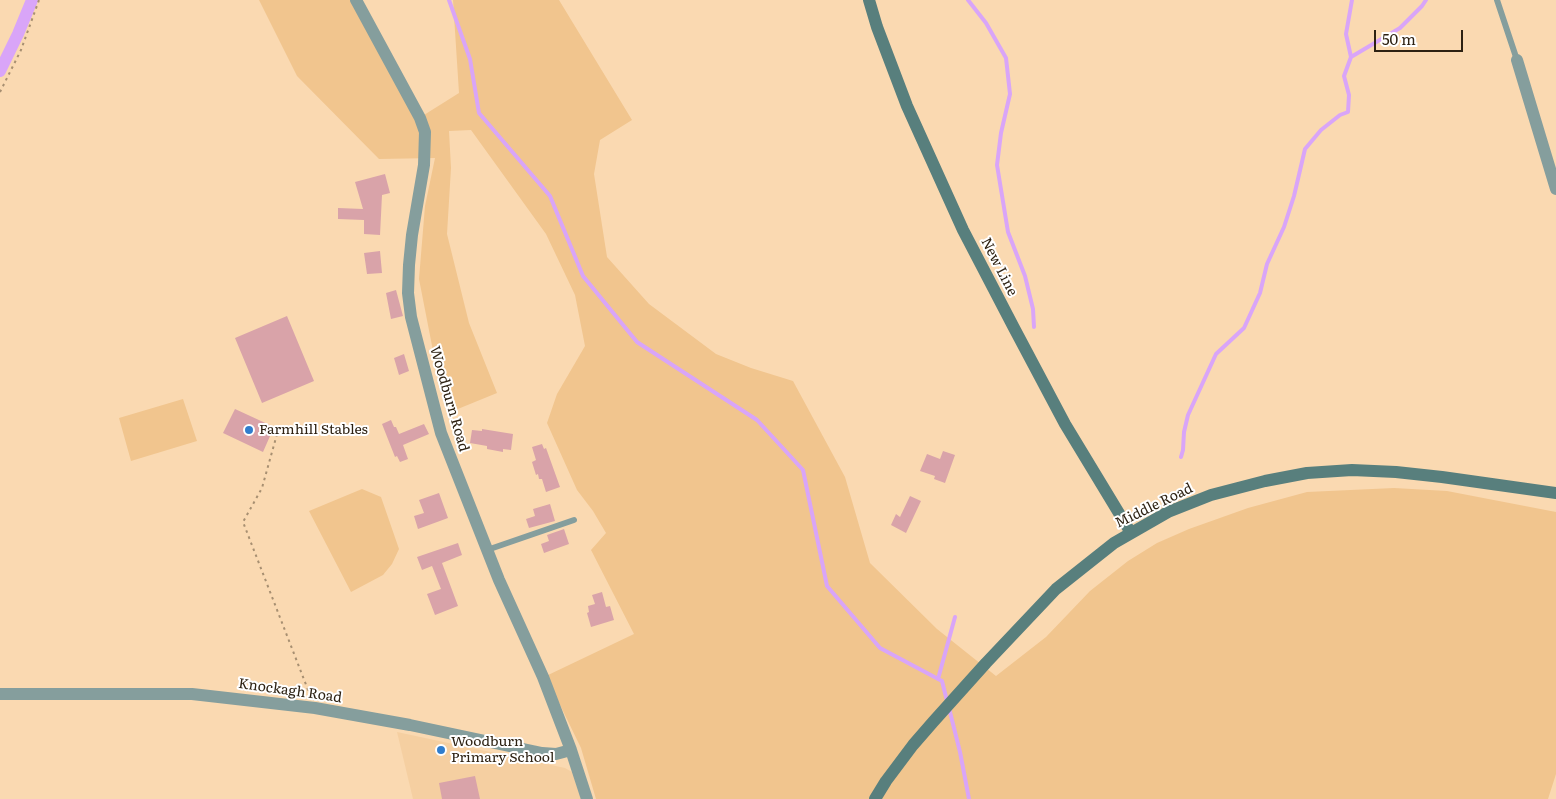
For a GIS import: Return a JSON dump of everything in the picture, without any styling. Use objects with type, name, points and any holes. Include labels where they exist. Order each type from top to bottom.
[{"type":"main road","name":"New Line","points":[[869,0],[877,27],[907,106],[963,230],[1065,424],[1131,533]]},
{"type":"main road","name":"Middle Road","points":[[875,799],[902,760],[933,722],[1056,589],[1114,543],[1168,512],[1211,495],[1265,481],[1307,473],[1352,470],[1396,472],[1556,493]]},
{"type":"street","name":"Woodburn Road","points":[[356,0],[420,118],[425,132],[424,165],[412,235],[408,292],[411,317],[441,433],[499,580],[543,677],[571,750],[587,799]]},
{"type":"street","points":[[1516,60],[1556,189]]},
{"type":"street","name":"Knockagh Road","points":[[0,694],[192,694],[315,708],[410,725],[542,753],[556,754],[571,750]]},
{"type":"lane","points":[[1497,0],[1516,60]]},
{"type":"lane","points":[[487,550],[574,520]]},
{"type":"path","points":[[0,92],[21,50],[39,0]]},
{"type":"path","points":[[277,434],[262,488],[243,522],[315,708]]},
{"type":"shaded area","points":[[259,0],[350,0],[416,120],[459,93],[453,0],[559,0],[632,120],[600,140],[594,174],[607,257],[649,304],[716,354],[751,368],[793,381],[845,477],[870,563],[937,629],[996,676],[1046,637],[1090,591],[1128,561],[1157,543],[1189,529],[1248,508],[1307,492],[1394,488],[1447,491],[1556,512],[1556,774],[1548,799],[596,799],[581,748],[546,676],[634,634],[591,550],[606,533],[593,511],[577,490],[547,423],[557,394],[585,346],[575,295],[546,234],[471,130],[449,131],[451,168],[447,234],[469,323],[497,393],[448,413],[435,361],[419,279],[425,206],[435,158],[379,159],[297,76]]},
{"type":"shaded area","points":[[183,399],[197,441],[131,461],[119,418]]},
{"type":"shaded area","points":[[362,489],[381,497],[399,549],[392,564],[383,575],[351,592],[309,511]]},
{"type":"shaded area","name":"Woodburn Primary School","points":[[397,732],[565,768],[572,772],[581,799],[413,799]]},
{"type":"building","points":[[385,174],[390,193],[382,195],[380,235],[364,234],[364,220],[338,219],[338,208],[363,209],[355,182]]},
{"type":"building","points":[[380,251],[382,273],[367,274],[364,253]]},
{"type":"building","points":[[396,290],[403,316],[391,319],[386,293]]},
{"type":"building","points":[[287,316],[314,381],[262,403],[235,338]]},
{"type":"building","points":[[404,354],[409,371],[399,375],[394,358]]},
{"type":"building","name":"Farmhill Stables","points":[[235,409],[274,427],[263,452],[223,433]]},
{"type":"building","points":[[391,420],[399,434],[424,424],[429,434],[403,445],[408,459],[400,462],[397,456],[395,457],[382,424]]},
{"type":"building","points":[[482,429],[513,434],[511,450],[503,449],[503,452],[487,449],[487,446],[470,443],[472,430],[482,431]]},
{"type":"building","points":[[542,444],[544,449],[546,448],[560,487],[546,492],[542,479],[539,479],[538,474],[536,475],[532,462],[536,460],[532,447]]},
{"type":"building","points":[[943,451],[955,455],[945,483],[934,479],[935,476],[920,471],[927,454],[940,459]]},
{"type":"building","points":[[439,493],[448,518],[418,529],[414,516],[424,513],[419,500]]},
{"type":"building","points":[[910,496],[921,501],[906,533],[891,525],[896,514],[900,517]]},
{"type":"building","points":[[550,504],[555,521],[529,528],[526,519],[535,516],[533,509]]},
{"type":"building","points":[[564,529],[569,544],[544,553],[541,544],[549,541],[547,535]]},
{"type":"building","points":[[458,543],[462,555],[442,563],[458,606],[435,615],[427,594],[441,589],[432,566],[422,570],[417,557]]},
{"type":"building","points":[[602,592],[606,607],[610,606],[614,620],[591,627],[587,613],[589,612],[588,606],[595,604],[592,595]]},
{"type":"building","name":"Woodburn Primary School","points":[[475,776],[480,799],[442,799],[439,783]]},
{"type":"waterway","points":[[0,71],[32,0]]},
{"type":"waterway","points":[[449,0],[470,59],[479,113],[550,196],[583,276],[637,342],[757,420],[803,470],[827,586],[880,648],[942,681],[947,701]]},
{"type":"waterway","points":[[968,0],[986,23],[1006,58],[1010,94],[1001,133],[997,165],[1008,232],[1025,276],[1033,309],[1034,327]]},
{"type":"waterway","points":[[1351,57],[1346,34],[1352,0]]},
{"type":"waterway","points":[[1181,457],[1188,415],[1216,354],[1244,328],[1260,293],[1267,264],[1284,227],[1294,196],[1305,149],[1321,130],[1340,115],[1348,112],[1349,95],[1344,76],[1351,57],[1400,28],[1426,0]]},
{"type":"waterway","points":[[938,679],[955,617]]},
{"type":"waterway","points":[[949,708],[969,799]]},
{"type":"place","name":"Farmhill Stables","points":[[249,430]]},
{"type":"place","name":"Woodburn Primary School","points":[[441,750]]}]
